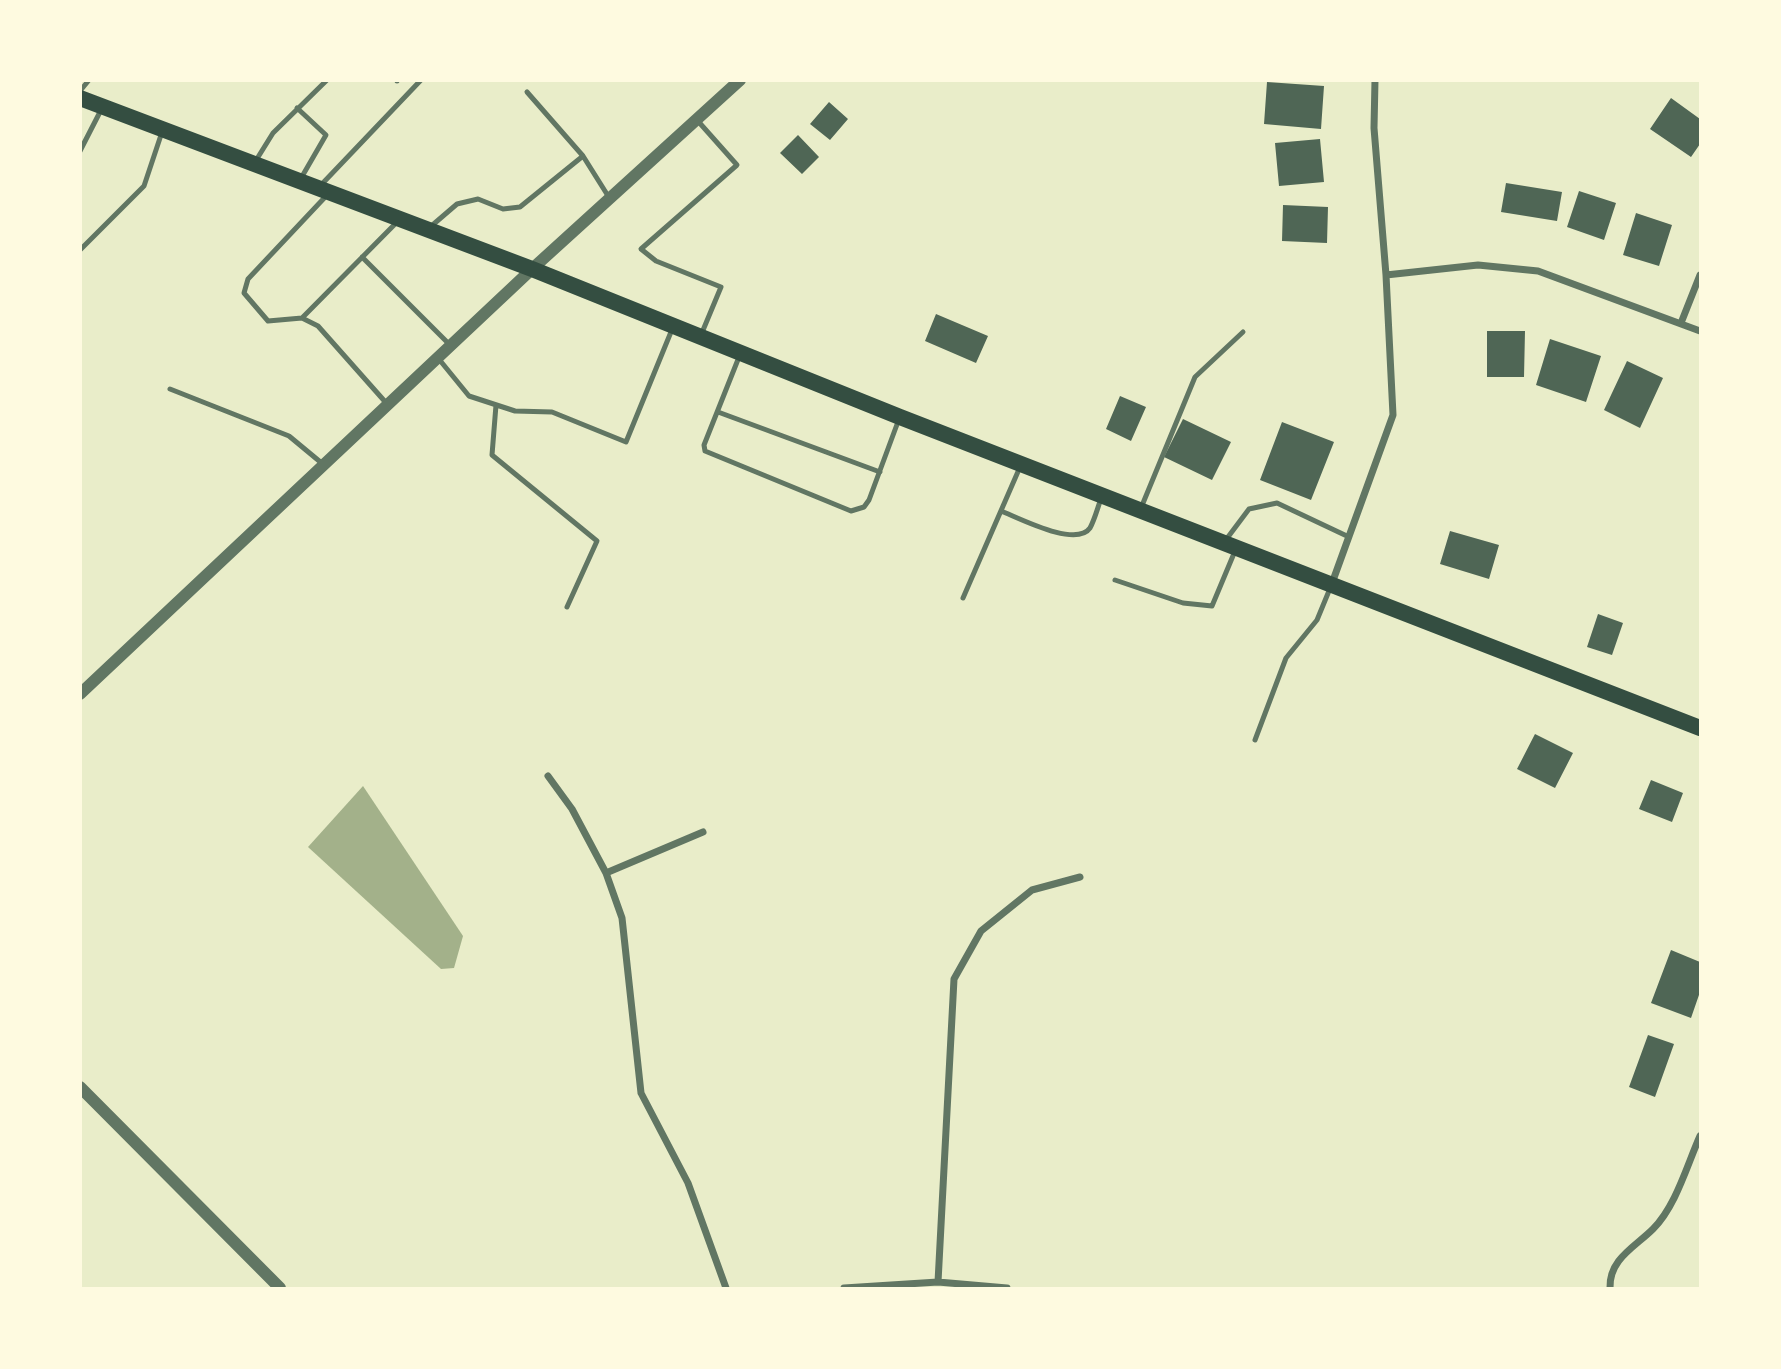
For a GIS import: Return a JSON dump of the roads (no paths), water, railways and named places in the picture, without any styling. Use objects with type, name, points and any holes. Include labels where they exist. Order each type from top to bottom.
[{"type":"main road","points":[[80,98],[532,270],[900,417],[1700,728]]},
{"type":"street","points":[[1331,586],[1393,415],[1386,275],[1374,128],[1376,80]]},
{"type":"street","points":[[80,694],[450,346],[738,81]]},
{"type":"street","points":[[1386,275],[1478,265],[1538,271],[1700,331]]},
{"type":"street","points":[[1681,323],[1700,275]]},
{"type":"street","points":[[548,776],[572,809],[606,873],[622,918],[641,1093],[688,1183],[726,1289]]},
{"type":"street","points":[[606,873],[703,832]]},
{"type":"street","points":[[938,1282],[954,979],[981,931],[1032,890],[1080,877]]},
{"type":"street","points":[[80,1087],[280,1289]]},
{"type":"street","points":[[1609,1289],[1609,1279],[1625,1250],[1654,1228],[1671,1202],[1700,1136]]},
{"type":"street","points":[[844,1289],[938,1282],[1007,1289]]},
{"type":"lane","points":[[80,91],[89,80]]},
{"type":"lane","points":[[254,165],[273,133],[327,80]]},
{"type":"lane","points":[[388,405],[318,326],[302,318],[268,321],[244,293],[248,279],[421,80]]},
{"type":"lane","points":[[527,92],[583,156],[610,198]]},
{"type":"lane","points":[[80,151],[103,107]]},
{"type":"lane","points":[[298,108],[327,135],[298,183]]},
{"type":"lane","points":[[696,120],[737,164],[641,249],[656,261],[721,287],[700,338]]},
{"type":"lane","points":[[80,250],[144,186],[163,130]]},
{"type":"lane","points":[[427,230],[457,204],[478,199],[503,209],[520,207],[583,156]]},
{"type":"lane","points":[[302,318],[399,220]]},
{"type":"lane","points":[[362,257],[450,346]]},
{"type":"lane","points":[[438,358],[469,397],[516,411],[552,412],[626,442],[673,327]]},
{"type":"lane","points":[[1140,511],[1195,377],[1242,332]]},
{"type":"lane","points":[[740,354],[704,445],[708,455],[851,511],[864,507],[869,500],[900,417]]},
{"type":"lane","points":[[170,389],[289,436],[324,465]]},
{"type":"lane","points":[[496,405],[492,455],[597,541],[567,607]]},
{"type":"lane","points":[[718,412],[880,472]]},
{"type":"lane","points":[[963,598],[1021,464]]},
{"type":"lane","points":[[1001,511],[1056,533],[1080,535],[1089,530],[1102,496]]},
{"type":"lane","points":[[1115,580],[1183,603],[1212,606],[1229,546],[1248,509],[1263,504],[1276,503],[1349,537]]},
{"type":"lane","points":[[1255,740],[1286,658],[1317,620],[1331,586]]}]
